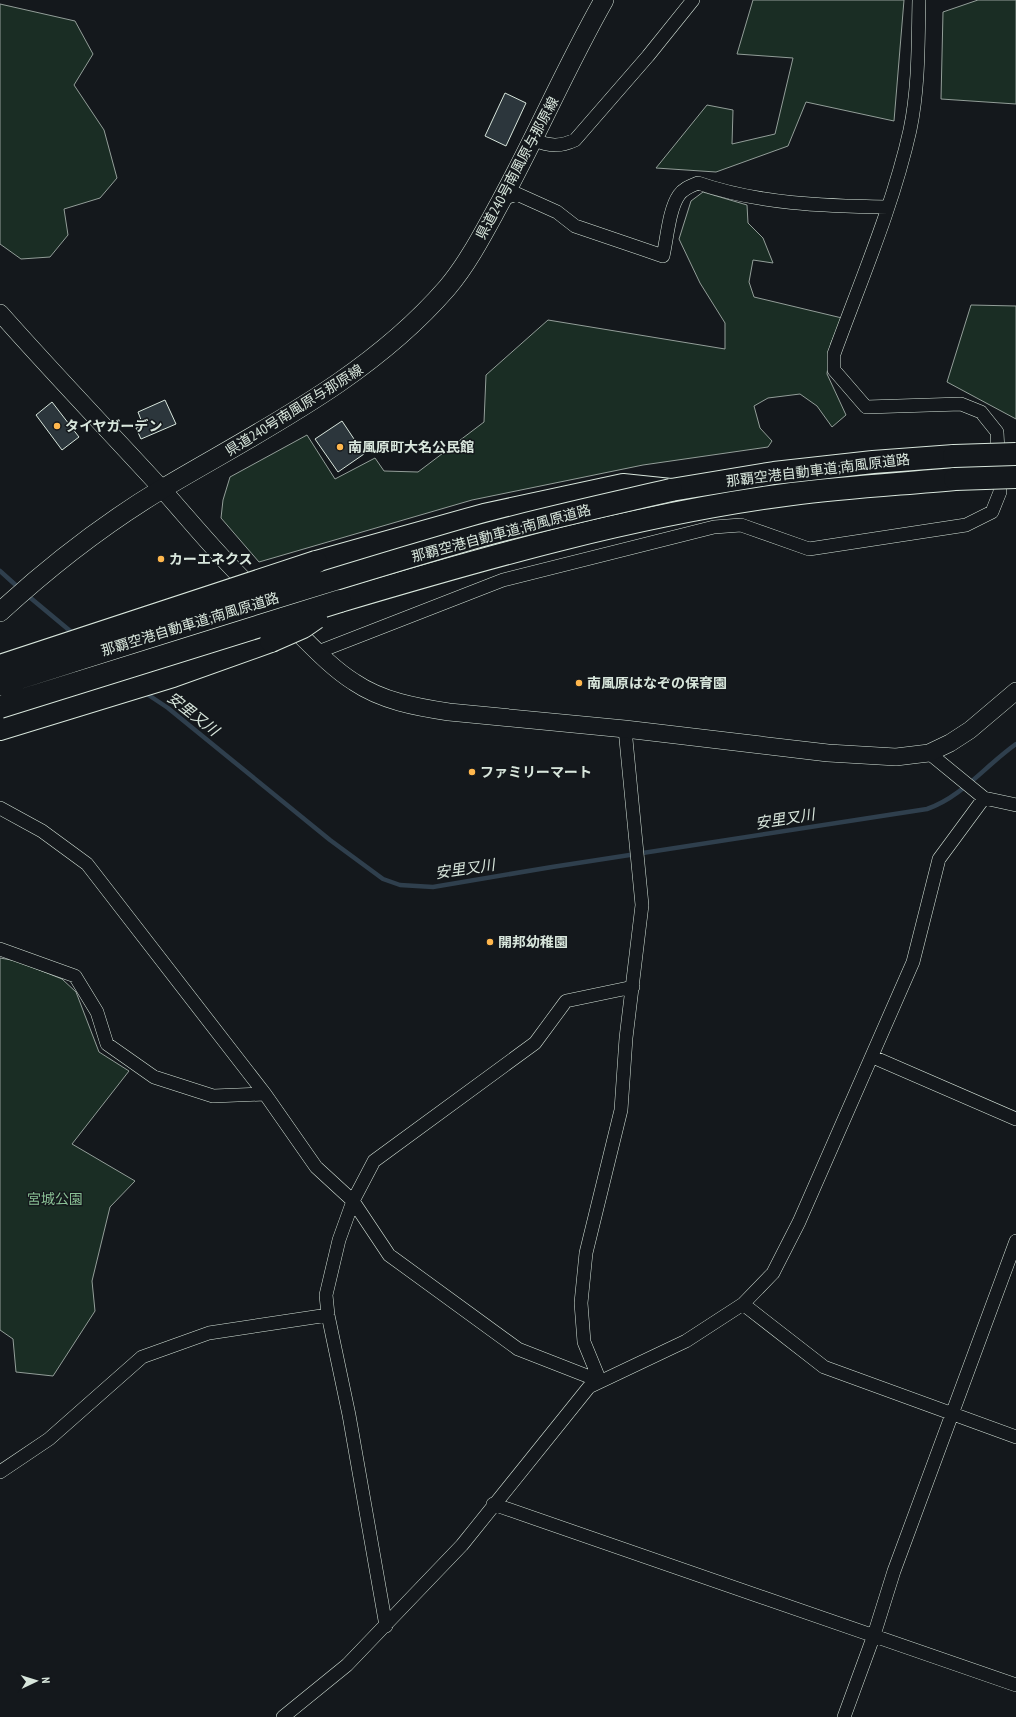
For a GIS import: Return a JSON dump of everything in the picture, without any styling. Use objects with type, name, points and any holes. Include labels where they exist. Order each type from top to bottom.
[{"type":"highway","name":"那覇空港自動車道;南風原道路","points":[[0,684],[275,597],[478,537],[574,512],[671,490],[774,473],[873,462],[954,456],[1016,454]]},
{"type":"highway","name":"那覇空港自動車道;南風原道路","points":[[0,707],[340,601],[484,558],[616,526],[791,494],[955,479],[1016,477]]},
{"type":"highway","points":[[0,666],[316,562],[476,517],[623,485],[671,490]]},
{"type":"highway","points":[[0,729],[174,676],[237,654],[303,627],[340,601]]},
{"type":"main road","name":"県道240号南風原与那原線","points":[[1,611],[57,562],[98,531],[162,489],[281,422],[363,367],[403,333],[448,287],[487,227],[534,140],[584,35],[604,0]]},
{"type":"street","points":[[534,140],[547,145],[560,145],[575,140],[648,56],[693,0]]},
{"type":"street","points":[[318,652],[503,580],[714,527],[741,525],[809,549],[966,526],[992,512],[1000,492],[997,432],[981,412],[961,404],[866,407],[834,370],[834,354],[888,207],[910,130],[917,81],[919,0]]},
{"type":"street","points":[[502,199],[518,194],[557,212],[575,226],[663,256],[672,214],[679,195],[686,189],[698,183],[726,192],[768,200],[838,206],[888,207]]},
{"type":"street","points":[[0,313],[58,379],[162,489],[237,575],[318,652],[354,682],[374,693],[420,707],[449,712],[625,729],[828,753],[896,757],[929,753],[950,743],[970,730],[1016,691]]},
{"type":"street","points":[[600,1381],[584,1342],[581,1303],[586,1253],[621,1110],[626,1038],[642,905],[625,729]]},
{"type":"street","points":[[929,753],[984,798],[1016,805]]},
{"type":"street","points":[[283,1717],[347,1665],[462,1545],[589,1387],[686,1342],[743,1304],[773,1273],[799,1222],[914,962],[940,859],[984,798]]},
{"type":"street","points":[[0,808],[42,831],[87,864],[265,1094],[316,1167],[353,1201],[389,1256],[518,1349],[600,1381]]},
{"type":"street","points":[[0,949],[75,976],[96,1012],[107,1044],[154,1077],[213,1096],[265,1094]]},
{"type":"street","points":[[386,1626],[349,1415],[328,1315],[326,1295],[339,1240],[353,1201],[374,1161],[535,1043],[566,1001],[633,987]]},
{"type":"street","points":[[873,1057],[1016,1119]]},
{"type":"street","points":[[844,1717],[874,1635],[894,1571],[1016,1241]]},
{"type":"street","points":[[743,1304],[824,1367],[1016,1437]]},
{"type":"street","points":[[0,1472],[49,1439],[142,1357],[209,1333],[328,1315]]},
{"type":"street","points":[[494,1504],[1016,1684]]},
{"type":"green space","points":[[753,0],[904,0],[894,121],[806,102],[788,146],[716,172],[656,168],[707,105],[733,110],[732,144],[775,134],[793,58],[737,54]]},
{"type":"green space","points":[[978,0],[1016,0],[1016,104],[941,99],[943,12]]},
{"type":"green space","points":[[0,4],[75,21],[93,54],[74,85],[104,130],[117,178],[100,198],[64,209],[68,235],[50,257],[21,259],[0,244]]},
{"type":"green space","points":[[703,192],[747,205],[748,223],[763,238],[773,263],[753,260],[749,282],[754,297],[842,318],[831,343],[827,374],[846,415],[832,427],[817,406],[800,394],[768,398],[754,406],[760,428],[772,441],[768,447],[643,465],[472,500],[259,562],[221,518],[223,500],[230,477],[307,435],[335,479],[375,458],[384,471],[418,472],[484,422],[486,375],[548,320],[725,349],[725,323],[700,283],[679,239],[691,201]]},
{"type":"green space","points":[[971,305],[1016,306],[1016,419],[947,382]]},
{"type":"green space","name":"宮城公園","points":[[0,958],[17,961],[62,979],[76,992],[99,1052],[129,1071],[72,1144],[135,1181],[110,1207],[92,1281],[95,1311],[53,1376],[16,1372],[13,1339],[0,1330]]},
{"type":"building","points":[[505,93],[526,103],[506,146],[485,136]]},
{"type":"building","points":[[165,400],[176,424],[141,439],[136,428],[143,425],[138,412]]},
{"type":"building","name":"タイヤガーデン","points":[[52,402],[79,437],[62,450],[36,415]]},
{"type":"building","name":"南風原町大名公民館","points":[[342,421],[364,454],[338,472],[315,439]]},
{"type":"waterway","name":"安里又川","points":[[0,571],[20,589]]},
{"type":"waterway","name":"安里又川","points":[[27,595],[75,635]]},
{"type":"waterway","name":"安里又川","points":[[144,692],[168,708],[330,840],[383,879],[400,885],[433,887],[927,809],[940,804],[963,789],[1016,744]]},
{"type":"place","name":"タイヤガーデン","points":[[57,426]]},
{"type":"place","name":"南風原町大名公民館","points":[[340,447]]},
{"type":"place","name":"カーエネクス","points":[[161,559]]},
{"type":"place","name":"南風原はなぞの保育園","points":[[579,683]]},
{"type":"place","name":"ファミリーマート","points":[[472,772]]},
{"type":"place","name":"開邦幼稚園","points":[[490,942]]}]
